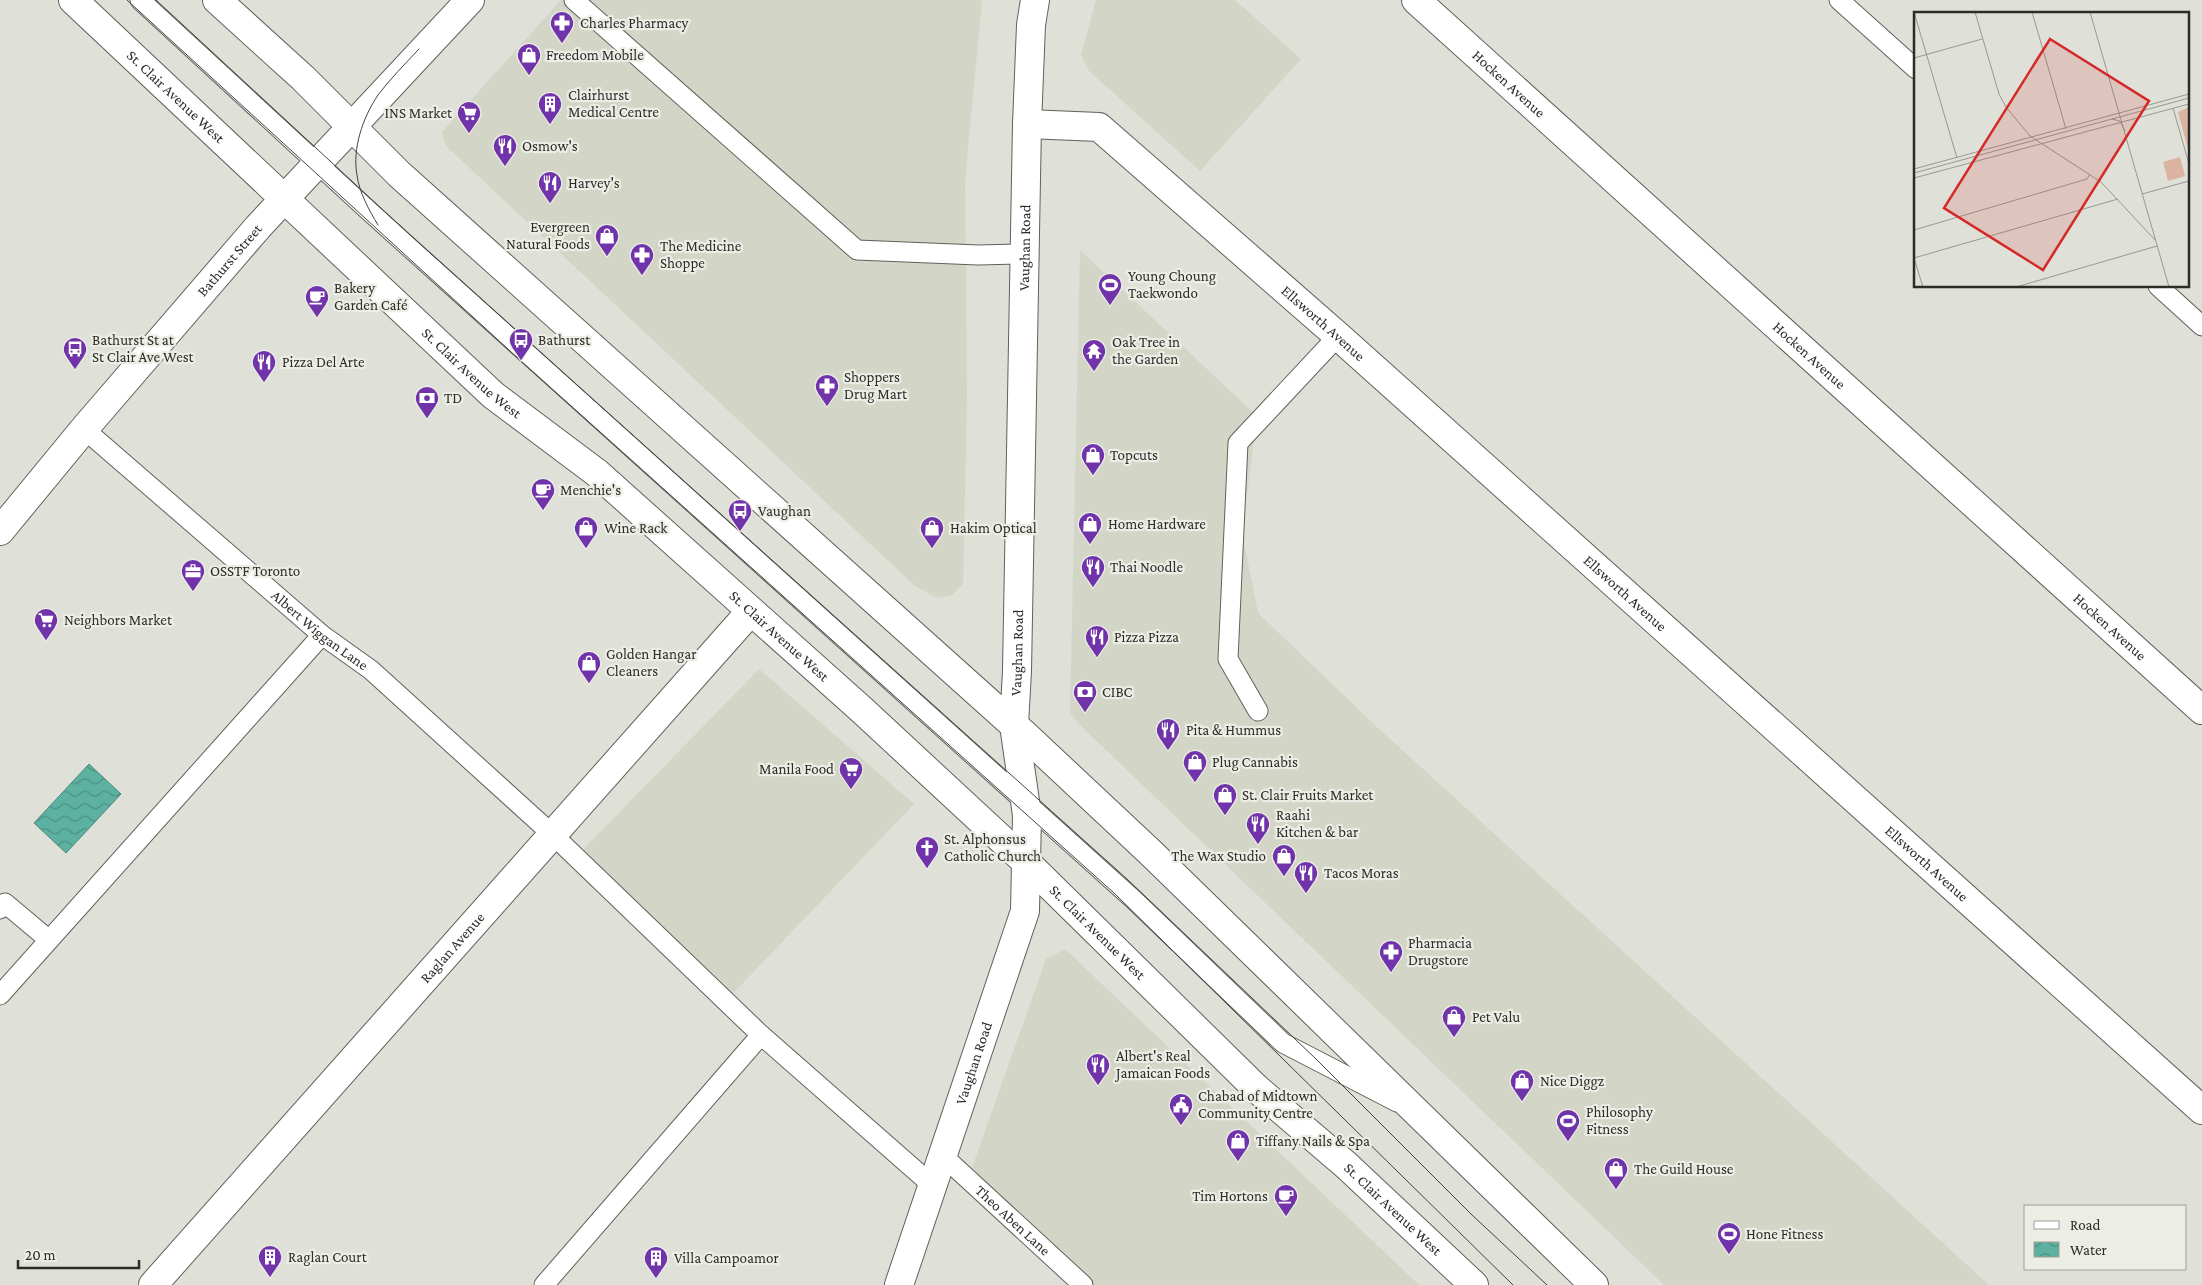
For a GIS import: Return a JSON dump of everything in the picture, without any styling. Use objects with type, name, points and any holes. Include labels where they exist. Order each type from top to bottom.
[{"type":"street","name":"St. Clair Avenue West","points":[[73,0],[493,395],[597,473],[1027,863],[1256,1088],[1346,1165],[1474,1285]]},
{"type":"street","points":[[217,0],[303,78],[399,174],[1014,725],[1151,853],[1414,1112],[1594,1285]]},
{"type":"street","name":"Bathurst Street","points":[[0,531],[84,430],[284,199],[470,0]]},
{"type":"street","name":"Vaughan Road","points":[[898,1285],[1026,911],[1027,815],[1014,725],[1017,671],[1023,254],[1031,25],[1035,0]]},
{"type":"street","name":"Hocken Avenue","points":[[1416,0],[2202,710]]},
{"type":"street","name":"Ellsworth Avenue","points":[[1027,124],[1099,127],[1338,336],[2202,1110]]},
{"type":"street","name":"Raglan Avenue","points":[[153,1285],[751,611]]},
{"type":"lane","points":[[140,0],[366,208],[1134,900],[1283,1043],[1414,1112]]},
{"type":"lane","points":[[574,0],[857,250],[978,255],[1023,254]]},
{"type":"lane","points":[[1840,0],[1914,67]]},
{"type":"lane","points":[[2160,288],[2202,326]]},
{"type":"lane","points":[[1258,711],[1228,659],[1238,443],[1338,336]]},
{"type":"lane","name":"Albert Wiggan Lane","points":[[84,430],[322,635],[371,670],[553,835],[761,1035],[932,1185]]},
{"type":"lane","points":[[0,995],[322,635]]},
{"type":"lane","points":[[0,909],[5,903],[49,940]]},
{"type":"lane","points":[[544,1285],[761,1035]]},
{"type":"lane","name":"Theo Aben Lane","points":[[943,1156],[1083,1285]]},
{"type":"shaded area","points":[[561,0],[982,0],[965,180],[967,395],[963,584],[951,596],[937,598],[915,586],[445,145],[442,132]]},
{"type":"shaded area","points":[[1096,0],[1235,0],[1301,59],[1200,171],[1089,71],[1081,55]]},
{"type":"shaded area","points":[[1080,250],[1257,416],[1242,533],[1258,613],[1377,727],[1989,1285],[1664,1285],[1082,727],[1070,713]]},
{"type":"shaded area","points":[[759,669],[914,804],[721,1006],[570,863]]},
{"type":"shaded area","points":[[1065,949],[1419,1285],[1087,1285],[968,1179],[1046,959]]},
{"type":"water","points":[[89,764],[121,794],[66,853],[34,823]]},
{"type":"tram line","points":[[127,0],[521,361],[1114,893],[1513,1285]]},
{"type":"tram line","points":[[156,0],[410,235],[1127,879],[1316,1059],[1471,1214],[1547,1285]]},
{"type":"tram line","points":[[378,225],[365,201],[358,181],[356,165],[357,144],[363,123],[378,95],[419,49]]},
{"type":"place","name":"Charles Pharmacy","points":[[562,44]]},
{"type":"place","name":"Freedom Mobile","points":[[529,76]]},
{"type":"place","name":"Clairhurst Medical Centre","points":[[550,125]]},
{"type":"place","name":"INS Market","points":[[469,134]]},
{"type":"place","name":"Osmow's","points":[[505,167]]},
{"type":"place","name":"Harvey's","points":[[550,204]]},
{"type":"place","name":"Evergreen Natural Foods","points":[[607,257]]},
{"type":"place","name":"The Medicine Shoppe","points":[[642,276]]},
{"type":"place","name":"Young Choung Taekwondo","points":[[1110,306]]},
{"type":"place","name":"Bakery Garden Café","points":[[317,318]]},
{"type":"place","name":"Bathurst","points":[[521,361]]},
{"type":"place","name":"Bathurst St at St Clair Ave West","points":[[75,370]]},
{"type":"place","name":"Oak Tree in the Garden","points":[[1094,372]]},
{"type":"place","name":"Pizza Del Arte","points":[[264,383]]},
{"type":"place","name":"Shoppers Drug Mart","points":[[827,407]]},
{"type":"place","name":"TD","points":[[427,419]]},
{"type":"place","name":"Topcuts","points":[[1093,476]]},
{"type":"place","name":"Menchie's","points":[[543,511]]},
{"type":"place","name":"Vaughan","points":[[740,532]]},
{"type":"place","name":"Home Hardware","points":[[1090,545]]},
{"type":"place","name":"Wine Rack","points":[[586,549]]},
{"type":"place","name":"Hakim Optical","points":[[932,549]]},
{"type":"place","name":"Thai Noodle","points":[[1093,588]]},
{"type":"place","name":"OSSTF Toronto","points":[[193,592]]},
{"type":"place","name":"Neighbors Market","points":[[46,641]]},
{"type":"place","name":"Pizza Pizza","points":[[1097,658]]},
{"type":"place","name":"Golden Hangar Cleaners","points":[[589,684]]},
{"type":"place","name":"CIBC","points":[[1085,713]]},
{"type":"place","name":"Pita & Hummus","points":[[1168,751]]},
{"type":"place","name":"Plug Cannabis","points":[[1195,783]]},
{"type":"place","name":"Manila Food","points":[[851,790]]},
{"type":"place","name":"St. Clair Fruits Market","points":[[1225,816]]},
{"type":"place","name":"Raahi Kitchen & bar","points":[[1258,845]]},
{"type":"place","name":"St. Alphonsus Catholic Church","points":[[927,869]]},
{"type":"place","name":"The Wax Studio","points":[[1284,877]]},
{"type":"place","name":"Tacos Moras","points":[[1306,894]]},
{"type":"place","name":"Pharmacia Drugstore","points":[[1391,973]]},
{"type":"place","name":"Pet Valu","points":[[1454,1038]]},
{"type":"place","name":"Albert's Real Jamaican Foods","points":[[1098,1086]]},
{"type":"place","name":"Nice Diggz","points":[[1522,1102]]},
{"type":"place","name":"Chabad of Midtown Community Centre","points":[[1181,1126]]},
{"type":"place","name":"Philosophy Fitness","points":[[1568,1142]]},
{"type":"place","name":"Tiffany Nails & Spa","points":[[1238,1162]]},
{"type":"place","name":"The Guild House","points":[[1616,1190]]},
{"type":"place","name":"Tim Hortons","points":[[1286,1217]]},
{"type":"place","name":"Hone Fitness","points":[[1729,1255]]},
{"type":"place","name":"Raglan Court","points":[[270,1278]]},
{"type":"place","name":"Villa Campoamor","points":[[656,1279]]}]
